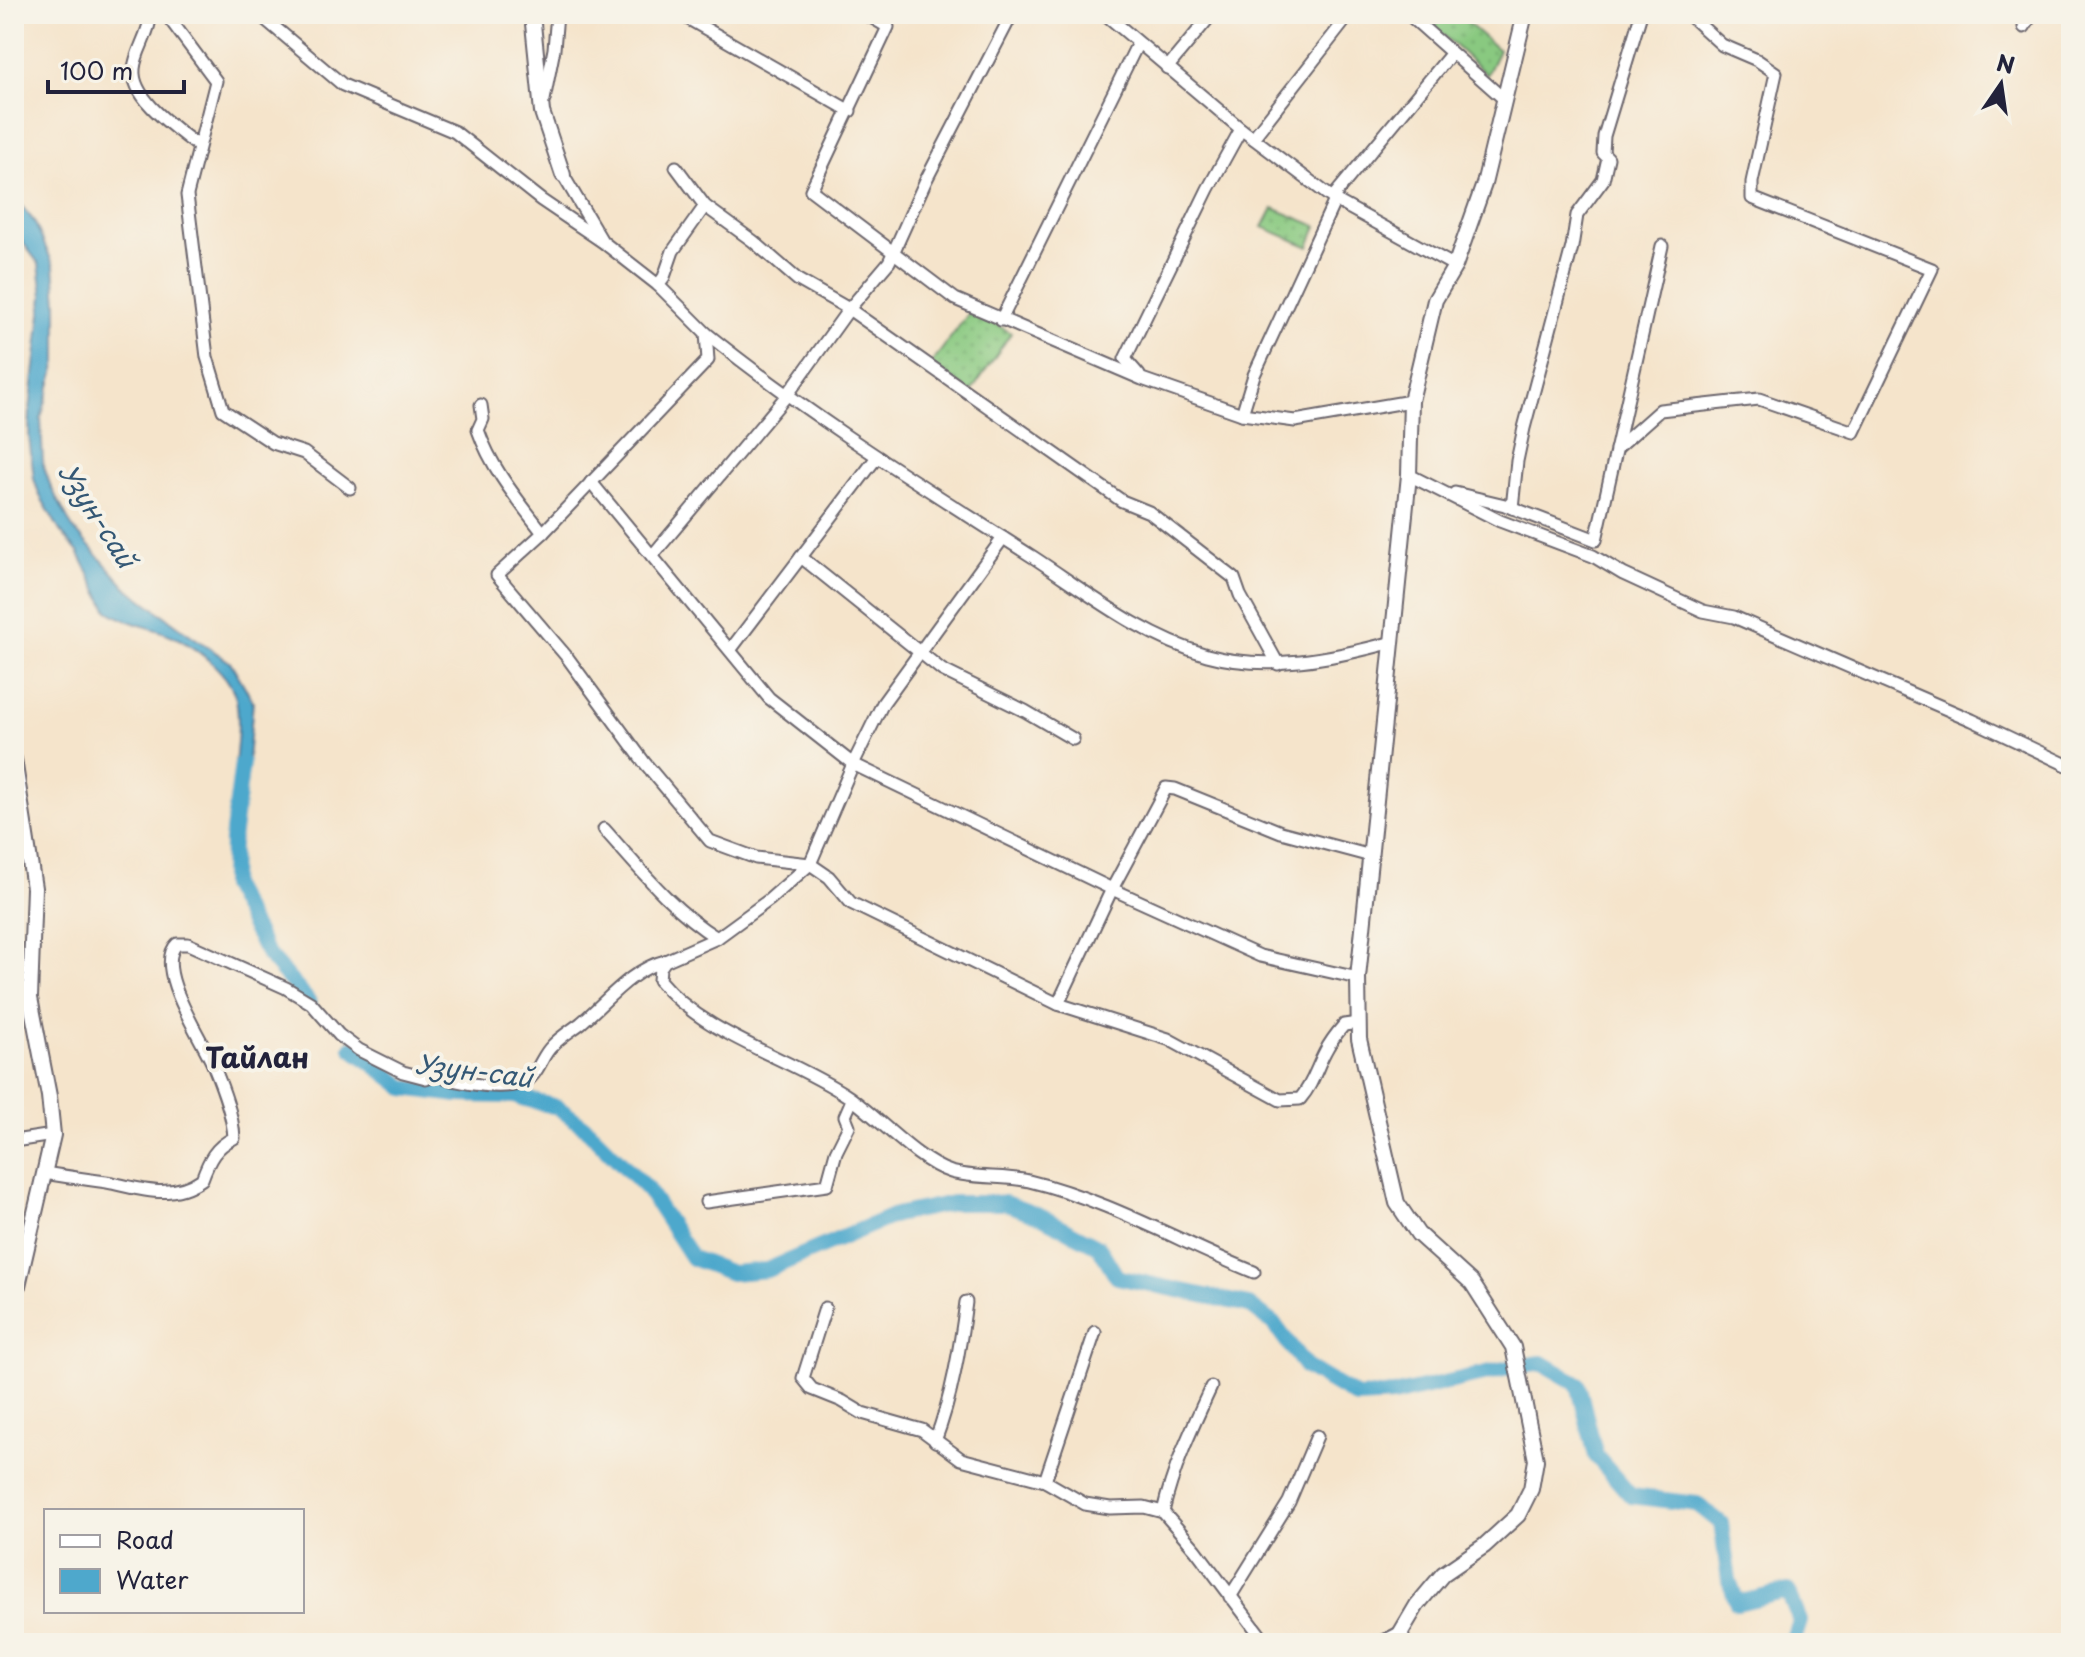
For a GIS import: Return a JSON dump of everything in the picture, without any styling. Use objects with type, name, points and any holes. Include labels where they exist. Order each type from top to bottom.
[{"type":"street","points":[[151,14],[149,29],[134,69],[137,88],[153,109],[198,146]]},
{"type":"street","points":[[166,14],[216,81],[187,195],[207,357],[223,410],[273,443],[304,453],[350,488]]},
{"type":"street","points":[[259,14],[343,85],[455,132],[541,200],[603,242],[658,285],[706,333],[788,394],[877,457],[1157,637],[1209,655],[1278,664],[1364,650],[1393,642]]},
{"type":"street","points":[[532,14],[542,112],[563,175],[603,242]]},
{"type":"street","points":[[542,112],[557,14]]},
{"type":"street","points":[[680,14],[850,111]]},
{"type":"street","points":[[866,14],[888,27],[811,190],[955,299],[1142,379],[1242,414],[1295,421],[1411,401]]},
{"type":"street","points":[[652,556],[788,394],[849,309],[889,262],[926,180],[1012,14]]},
{"type":"street","points":[[1105,14],[1241,129],[1334,198],[1455,266]]},
{"type":"street","points":[[1167,68],[1212,14]]},
{"type":"street","points":[[1253,138],[1350,14]]},
{"type":"street","points":[[1408,14],[1505,100]]},
{"type":"street","points":[[1380,1643],[1402,1637],[1417,1605],[1443,1574],[1484,1546],[1518,1515],[1531,1489],[1536,1460],[1513,1347],[1472,1283],[1418,1234],[1397,1203],[1359,1039],[1358,978],[1409,475],[1411,401],[1435,300],[1455,266],[1484,184],[1525,14]]},
{"type":"street","points":[[1512,508],[1519,450],[1572,247],[1577,215],[1603,180],[1608,158],[1603,153],[1604,136],[1641,14]]},
{"type":"street","points":[[1616,449],[1660,410],[1759,399],[1854,432],[1932,269],[1752,198],[1752,182],[1776,73],[1757,60],[1722,45],[1688,14]]},
{"type":"street","points":[[2024,27],[2032,14]]},
{"type":"street","points":[[1001,320],[1138,43]]},
{"type":"street","points":[[1242,414],[1254,375],[1334,198],[1451,54]]},
{"type":"street","points":[[1142,379],[1125,359],[1208,189],[1241,129]]},
{"type":"street","points":[[676,167],[705,206],[753,241],[798,280],[849,309],[1122,501],[1149,512],[1234,578],[1240,595],[1278,664]]},
{"type":"street","points":[[658,285],[673,251],[705,206]]},
{"type":"street","points":[[1438,489],[1512,508],[1596,540],[1662,246]]},
{"type":"street","points":[[706,333],[708,360],[543,533],[497,575],[567,657],[644,762],[710,841],[756,858],[810,864],[829,877],[851,903],[1058,1004],[1168,1039],[1280,1100],[1300,1099],[1312,1086],[1324,1054],[1339,1031],[1344,1025],[1359,1023]]},
{"type":"street","points":[[481,405],[483,419],[478,430],[486,452],[500,477],[543,533]]},
{"type":"street","points":[[731,649],[877,457]]},
{"type":"street","points":[[1409,475],[1500,521],[1593,556],[1623,574],[1703,611],[1734,617],[1972,720],[2071,767]]},
{"type":"street","points":[[591,482],[769,698],[853,764],[1112,889],[1260,956],[1358,978]]},
{"type":"street","points":[[44,1173],[113,1184],[134,1191],[166,1192],[197,1183],[221,1144],[234,1138],[233,1125],[213,1064],[192,1027],[168,964],[170,950],[177,944],[188,944],[286,988],[314,1005],[339,1035],[359,1050],[403,1072],[426,1078],[437,1074],[470,1086],[514,1086],[530,1078],[551,1046],[632,977],[649,965],[717,938],[769,900],[810,864],[883,703],[1003,538]]},
{"type":"street","points":[[801,557],[942,670],[1025,711],[1073,739]]},
{"type":"street","points":[[14,759],[34,888],[30,998],[49,1096],[53,1135],[17,1278],[14,1303]]},
{"type":"street","points":[[1058,1004],[1112,889],[1166,788],[1281,832],[1371,856]]},
{"type":"street","points":[[604,829],[681,913],[717,938]]},
{"type":"street","points":[[665,961],[660,968],[659,980],[671,995],[705,1019],[852,1100],[928,1161],[951,1172],[1029,1181],[1087,1200],[1254,1272]]},
{"type":"street","points":[[706,1202],[827,1185],[836,1152],[849,1126],[845,1116],[852,1100]]},
{"type":"street","points":[[14,1141],[53,1135]]},
{"type":"street","points":[[935,1441],[960,1344],[966,1302]]},
{"type":"street","points":[[825,1308],[803,1378],[812,1389],[862,1413],[922,1430],[961,1459],[1045,1481],[1085,1504],[1110,1508],[1144,1507],[1163,1512],[1260,1635],[1270,1643]]},
{"type":"street","points":[[1045,1481],[1095,1332]]},
{"type":"street","points":[[1163,1512],[1168,1489],[1211,1387]]},
{"type":"street","points":[[1230,1597],[1289,1502],[1317,1436]]},
{"type":"green space","points":[[1447,14],[1457,14],[1499,50],[1487,75],[1434,27]]},
{"type":"green space","points":[[1273,208],[1317,226],[1309,247],[1263,227]]},
{"type":"green space","points":[[971,310],[1011,333],[971,392],[931,364]]},
{"type":"water","points":[[14,197],[34,221],[54,266],[57,362],[41,418],[43,464],[51,487],[72,527],[126,587],[231,663],[253,701],[246,785],[234,780],[237,709],[233,690],[227,681],[204,656],[177,638],[108,611],[78,552],[60,531],[39,494],[29,437],[43,296],[39,264],[14,231]]},
{"type":"waterway","name":"Узун-сай","points":[[242,763],[232,840],[231,886],[268,955],[309,1002]]},
{"type":"waterway","name":"Узун-сай","points":[[352,1048],[405,1088],[458,1095],[514,1096],[557,1107],[585,1127],[647,1189],[692,1258],[731,1273],[767,1270],[895,1215],[953,1203],[1005,1203],[1042,1217],[1099,1247],[1117,1277],[1249,1305],[1274,1324],[1306,1367],[1357,1397],[1393,1395],[1508,1368]]},
{"type":"waterway","name":"Узун-сай","points":[[1521,1366],[1542,1363],[1578,1384],[1596,1456],[1631,1496],[1697,1504],[1721,1523],[1729,1580],[1737,1603],[1788,1591],[1800,1621],[1793,1643]]},
{"type":"district","name":"Тайлан","points":[[257,1056]]}]
